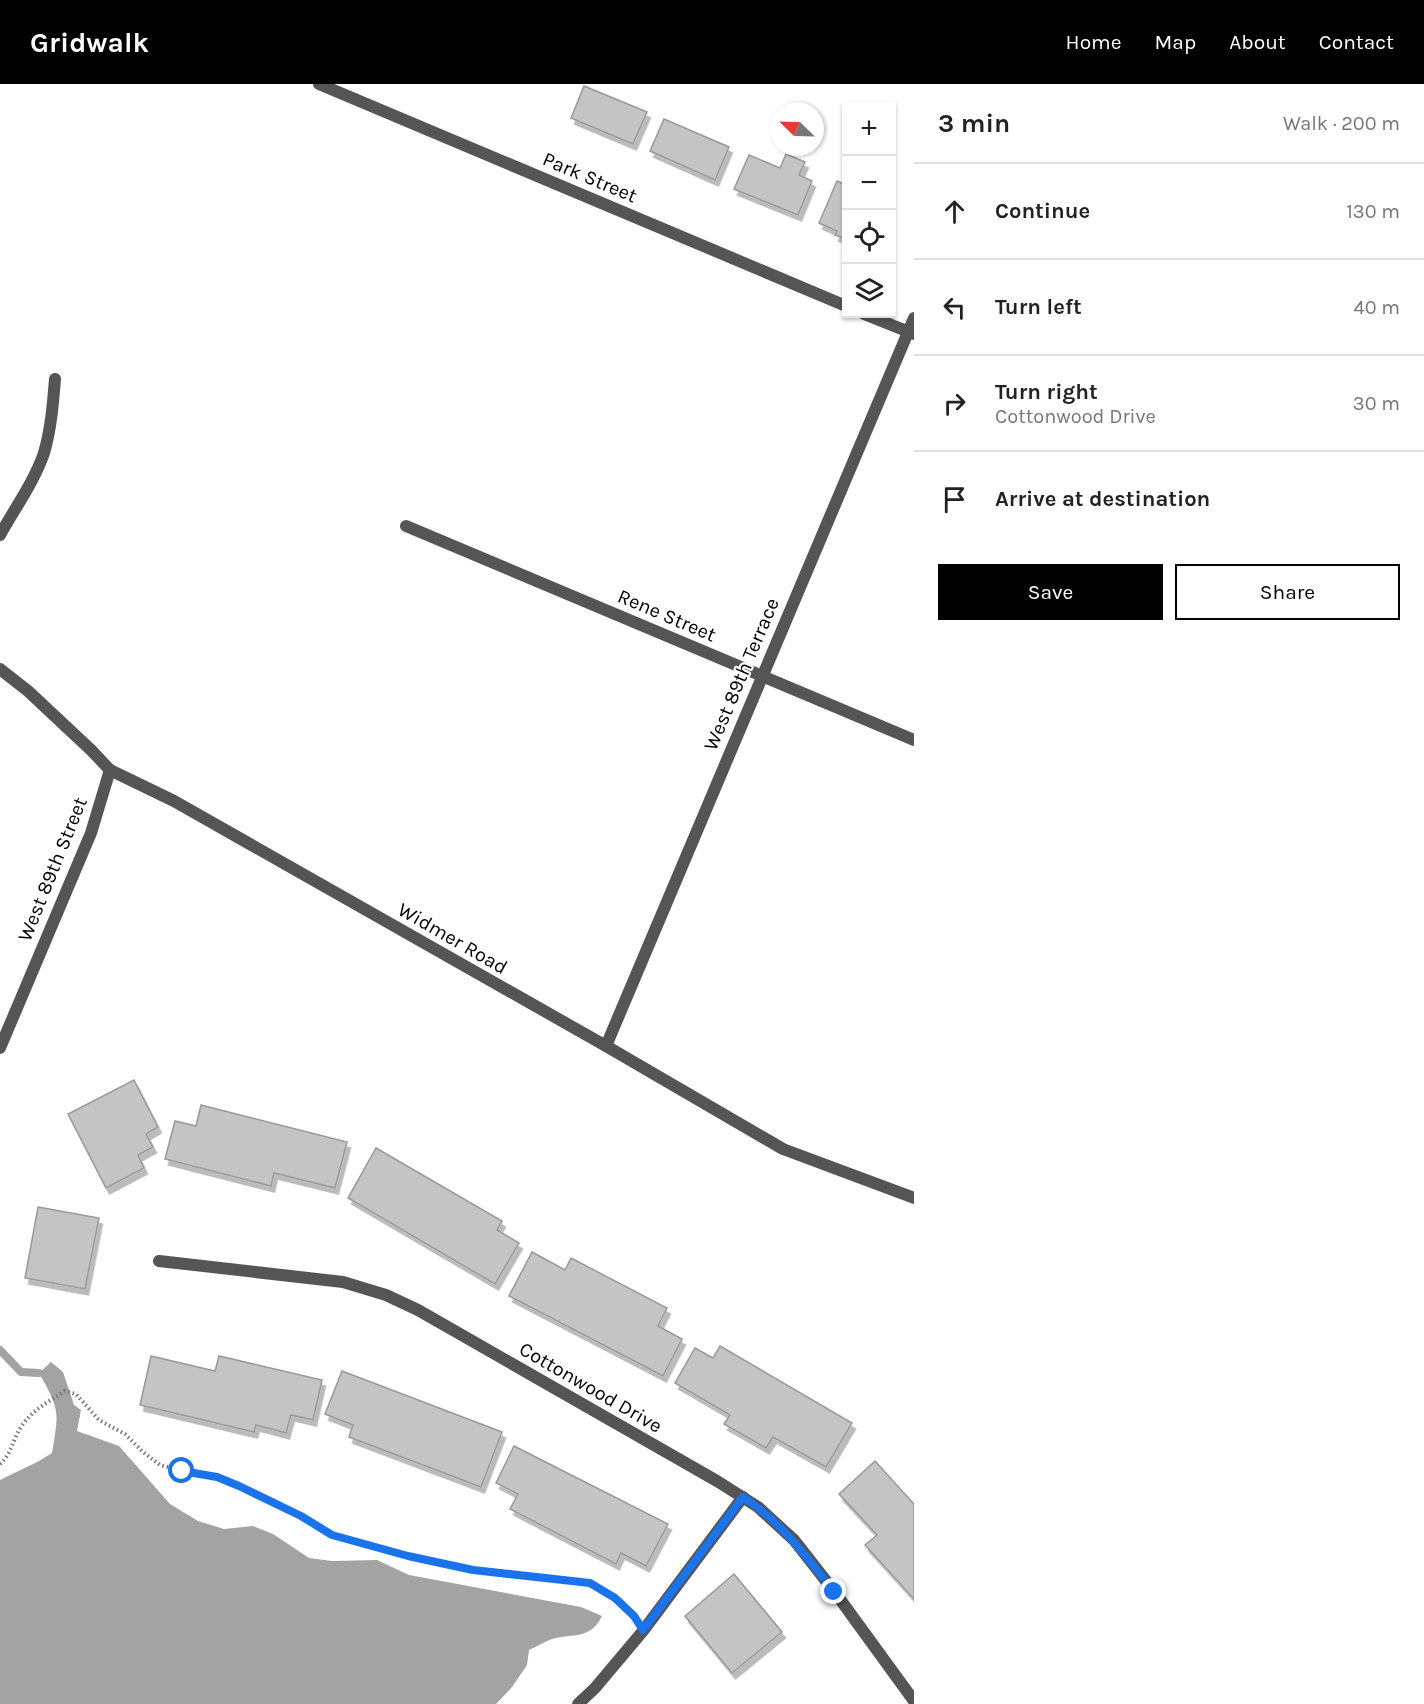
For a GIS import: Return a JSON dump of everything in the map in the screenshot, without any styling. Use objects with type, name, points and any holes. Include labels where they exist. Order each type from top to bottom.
[{"type":"street","name":"Park Street","points":[[319,84],[842,304]]},
{"type":"street","points":[[874,318],[911,333]]},
{"type":"street","name":"West 89th Terrace","points":[[606,1046],[761,676],[911,333],[914,318]]},
{"type":"street","points":[[0,535],[44,453],[55,380]]},
{"type":"street","name":"Rene Street","points":[[406,526],[914,740]]},
{"type":"street","name":"Widmer Road","points":[[0,669],[28,691],[110,770],[174,801],[783,1149],[914,1198]]},
{"type":"street","name":"West 89th Street","points":[[0,1048],[91,833],[110,770]]},
{"type":"street","name":"Cottonwood Drive","points":[[159,1261],[343,1282],[386,1295],[418,1310],[717,1481],[776,1522],[794,1540],[914,1701]]},
{"type":"street","points":[[578,1704],[595,1688],[643,1630],[743,1497]]},
{"type":"path","points":[[0,1464],[5,1460],[21,1428],[34,1410],[65,1391],[76,1394],[99,1420],[125,1434],[160,1465],[217,1477],[301,1516],[332,1535],[430,1562],[473,1570],[590,1583],[615,1598],[634,1616],[643,1630]]},
{"type":"shaded area","points":[[51,1362],[63,1372],[74,1405],[81,1410],[77,1431],[119,1446],[170,1504],[198,1521],[224,1529],[253,1526],[273,1534],[309,1558],[332,1561],[377,1560],[409,1575],[581,1607],[602,1616],[597,1624],[587,1632],[552,1639],[529,1650],[527,1665],[512,1687],[496,1704],[0,1704],[0,1480],[52,1453],[56,1411],[51,1395],[39,1373]]},
{"type":"building","points":[[584,86],[647,112],[633,144],[571,118]]},
{"type":"building","points":[[664,119],[729,147],[715,180],[650,151]]},
{"type":"building","points":[[749,155],[780,168],[785,156],[805,162],[799,175],[812,181],[798,215],[734,189]]},
{"type":"building","points":[[837,181],[842,183],[842,238],[835,235],[837,231],[819,223]]},
{"type":"building","points":[[134,1080],[158,1127],[146,1134],[153,1147],[138,1155],[144,1168],[106,1188],[68,1114]]},
{"type":"building","points":[[201,1105],[347,1142],[335,1188],[274,1173],[271,1186],[165,1159],[175,1121],[196,1126]]},
{"type":"building","points":[[376,1148],[502,1221],[497,1230],[519,1243],[495,1284],[348,1198]]},
{"type":"building","points":[[38,1207],[99,1218],[85,1289],[25,1278]]},
{"type":"building","points":[[532,1252],[565,1270],[571,1258],[667,1308],[658,1326],[682,1339],[663,1376],[509,1296]]},
{"type":"building","points":[[720,1346],[852,1423],[826,1467],[773,1437],[766,1448],[724,1424],[730,1415],[675,1383],[695,1348],[713,1358]]},
{"type":"building","points":[[151,1356],[215,1371],[219,1356],[322,1380],[313,1420],[291,1415],[286,1433],[256,1425],[254,1432],[140,1405]]},
{"type":"building","points":[[342,1371],[502,1432],[481,1487],[349,1437],[353,1425],[325,1414]]},
{"type":"building","points":[[514,1446],[668,1524],[646,1566],[621,1553],[616,1564],[510,1509],[518,1494],[496,1483]]},
{"type":"building","points":[[875,1461],[914,1504],[914,1599],[865,1545],[877,1535],[839,1494]]},
{"type":"building","points":[[734,1574],[782,1632],[732,1673],[685,1616]]},
{"type":"waterway","points":[[0,1350],[21,1372],[39,1373]]},
{"type":"route","points":[[182,1471],[217,1477],[239,1486],[301,1516],[332,1535],[408,1556],[473,1570],[590,1583],[615,1598],[634,1616],[643,1630],[743,1497],[776,1522],[794,1540],[834,1592]]}]
